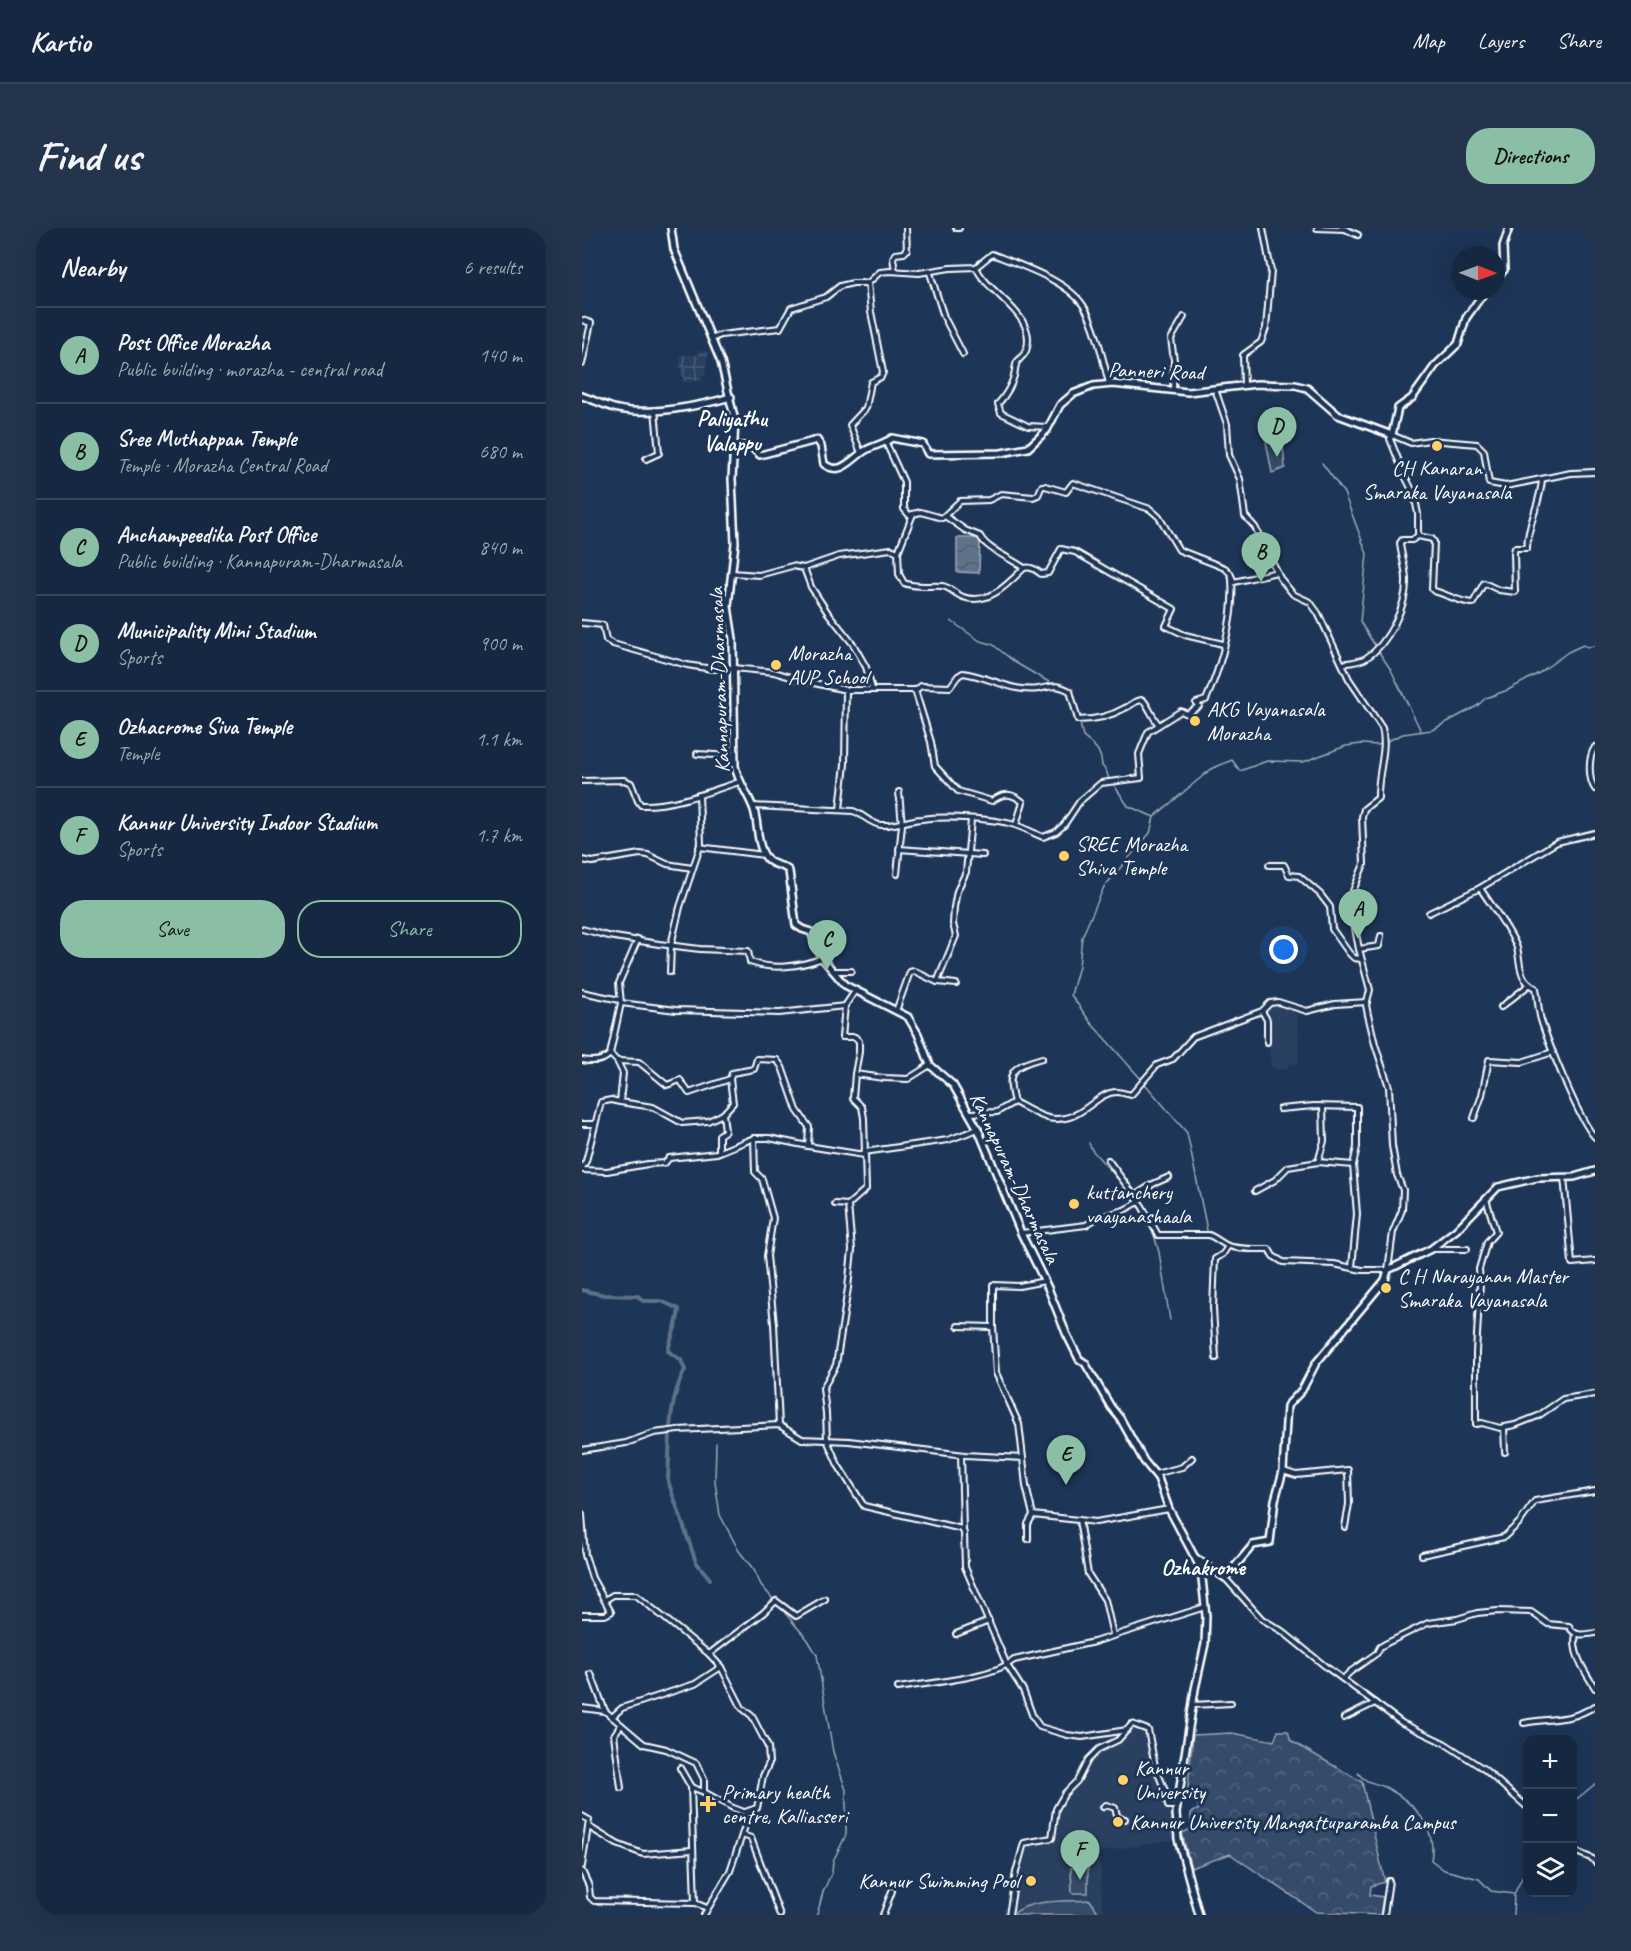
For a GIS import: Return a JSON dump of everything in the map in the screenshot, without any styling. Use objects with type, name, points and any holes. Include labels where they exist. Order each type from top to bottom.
[{"type":"main road","name":"Kannapuram-Dharmasala","points":[[671,228],[674,249],[721,362],[735,421],[732,479],[735,543],[728,606],[733,639],[734,756],[740,782],[753,806],[758,835],[765,855],[770,863],[785,867],[789,871],[796,925],[813,934],[822,958],[844,985],[908,1017],[918,1034],[930,1065],[953,1085],[978,1128],[1021,1233],[1045,1281],[1057,1316],[1079,1359],[1085,1363],[1144,1461],[1155,1474],[1163,1489],[1169,1509],[1196,1558],[1202,1579],[1205,1607],[1205,1644],[1176,1806],[1178,1839],[1199,1915]]},
{"type":"main road","points":[[1503,246],[1509,228]]},
{"type":"main road","points":[[1392,435],[1398,408],[1412,398],[1436,366],[1458,344],[1466,318],[1479,300]]},
{"type":"main road","name":"Panneri Road","points":[[734,446],[750,446],[760,455],[817,440],[821,446],[824,464],[829,468],[847,466],[861,453],[895,438],[923,444],[928,454],[1001,453],[1028,448],[1049,426],[1059,405],[1073,394],[1093,386],[1109,384],[1188,392],[1257,384],[1307,388],[1338,415],[1392,435]]},
{"type":"main road","points":[[582,396],[617,409],[643,411],[701,405],[731,397]]},
{"type":"main road","points":[[1196,1558],[1225,1578],[1252,1545],[1270,1542],[1275,1500],[1282,1471],[1287,1406],[1302,1390],[1316,1364],[1385,1280],[1388,1270],[1431,1250],[1456,1230],[1498,1187],[1537,1179],[1574,1177],[1595,1171]]},
{"type":"street","points":[[895,271],[893,258],[895,254],[904,253],[907,250],[906,228]]},
{"type":"street","points":[[1244,386],[1243,355],[1261,342],[1266,328],[1271,271],[1264,228],[1268,228]]},
{"type":"street","points":[[1317,228],[1345,229],[1358,235]]},
{"type":"street","points":[[711,339],[721,335],[780,328],[791,308],[826,297],[840,286],[868,283],[880,272],[930,273],[950,268],[976,267],[992,254],[1058,282],[1075,296],[1084,306],[1098,342],[1109,384]]},
{"type":"street","points":[[976,267],[980,275],[1012,308],[1022,323],[1028,343],[1025,355],[1017,362],[1010,389],[998,404],[1001,413],[1028,426],[1049,426]]},
{"type":"street","points":[[930,273],[944,317],[963,354]]},
{"type":"street","points":[[861,453],[850,425],[866,408],[871,382],[881,377],[883,372],[871,312],[868,283]]},
{"type":"street","points":[[1173,391],[1174,360],[1171,339],[1184,317]]},
{"type":"street","points":[[582,320],[591,323],[582,364]]},
{"type":"street","points":[[1108,1160],[1158,1235],[1209,1236],[1217,1238],[1228,1246],[1269,1249],[1273,1256],[1283,1262],[1352,1267],[1362,1270],[1388,1270],[1393,1232],[1402,1210],[1403,1190],[1397,1175],[1392,1146],[1389,1087],[1374,1044],[1367,1002],[1370,990],[1359,950],[1351,896],[1364,864],[1362,817],[1364,809],[1378,798],[1377,780],[1384,737],[1382,728],[1350,679],[1318,613],[1310,602],[1293,594],[1277,573],[1258,533],[1245,516],[1240,479],[1228,449],[1227,424],[1215,389]]},
{"type":"street","points":[[646,459],[657,455],[659,451],[655,410]]},
{"type":"street","points":[[1418,536],[1418,514],[1414,494],[1397,458],[1390,439],[1392,435],[1411,442],[1430,440],[1477,444],[1484,452],[1489,483],[1506,486],[1571,473],[1595,472]]},
{"type":"street","points":[[753,806],[840,809],[860,813],[878,825],[902,825],[921,819],[970,820],[1016,825],[1043,837],[1056,832],[1064,825],[1080,801],[1101,783],[1141,778],[1139,754],[1148,732],[1181,711],[1187,714],[1193,712],[1199,706],[1196,703],[1206,700],[1223,644],[1233,597],[1232,580],[1225,568],[1179,550],[1160,518],[1150,509],[1073,483],[1064,493],[1042,486],[1038,495],[1033,497],[1001,494],[989,500],[960,501],[942,518],[921,512],[909,514],[904,509],[904,482],[886,443]]},
{"type":"street","points":[[1343,664],[1364,660],[1383,645],[1398,617],[1407,582],[1400,543],[1418,536],[1432,539],[1434,542],[1432,589],[1434,591],[1466,603],[1473,603],[1484,583],[1499,590],[1515,592],[1514,552],[1515,548],[1527,548],[1528,534],[1541,490],[1542,478]]},
{"type":"street","points":[[913,514],[898,552],[899,574],[904,583],[947,587],[968,598],[983,598],[995,594],[1024,568],[1029,567],[1045,574],[1060,549],[1075,552],[1174,609],[1166,626],[1185,635],[1223,644]]},
{"type":"street","points":[[945,516],[965,530],[980,536],[991,547],[1024,568]]},
{"type":"street","points":[[732,573],[759,575],[792,566],[804,568],[839,556],[885,548],[898,552]]},
{"type":"street","points":[[804,568],[811,587],[853,644],[866,667],[872,689]]},
{"type":"street","points":[[1232,580],[1277,573]]},
{"type":"street","points":[[582,623],[603,625],[606,640],[642,654],[687,665],[712,669],[734,668],[774,672],[846,690],[915,691],[921,686],[950,687],[963,673],[1014,687],[1037,689],[1059,685],[1070,691],[1079,720],[1095,719],[1124,709],[1138,700],[1143,700],[1148,705],[1153,719],[1159,725]]},
{"type":"street","points":[[840,809],[845,764],[846,690]]},
{"type":"street","points":[[915,691],[931,742],[935,766],[958,791],[992,801],[1000,795],[1010,795],[1021,799],[1023,802],[1016,825]]},
{"type":"street","points":[[1595,747],[1591,752],[1590,763],[1592,786],[1595,789]]},
{"type":"street","points":[[697,754],[734,756]]},
{"type":"street","points":[[582,781],[624,780],[631,783],[641,805],[662,804],[740,782]]},
{"type":"street","points":[[897,874],[902,825],[898,792]]},
{"type":"street","points":[[670,972],[671,945],[699,847],[699,795]]},
{"type":"street","points":[[937,982],[956,936],[953,924],[954,907],[957,891],[966,872],[970,820]]},
{"type":"street","points":[[1429,913],[1480,888],[1557,842],[1595,833]]},
{"type":"street","points":[[699,847],[765,855]]},
{"type":"street","points":[[899,849],[983,855]]},
{"type":"street","points":[[582,860],[592,862],[640,854],[648,855],[667,864],[692,868]]},
{"type":"street","points":[[1269,866],[1284,865],[1289,875],[1299,876],[1320,894],[1330,907],[1332,929],[1349,953],[1354,958],[1361,959]]},
{"type":"street","points":[[1480,888],[1516,946],[1521,974],[1530,985],[1536,988],[1540,1018],[1553,1052],[1585,1124],[1595,1137]]},
{"type":"street","points":[[582,929],[608,936],[671,945],[748,951],[750,962],[766,967],[811,962],[822,958]]},
{"type":"street","points":[[1359,950],[1379,946],[1381,936]]},
{"type":"street","points":[[620,1102],[623,1076],[613,1058],[620,983],[638,939]]},
{"type":"street","points":[[834,971],[851,971]]},
{"type":"street","points":[[896,1011],[910,972],[915,971],[937,982],[956,984]]},
{"type":"street","points":[[1501,1007],[1530,985]]},
{"type":"street","points":[[836,1204],[848,1205],[866,1189],[864,1118],[862,1107],[853,1098],[859,1041],[855,1037],[842,1037],[845,1006],[855,991]]},
{"type":"street","points":[[582,992],[676,1010],[779,1013],[845,1006]]},
{"type":"street","points":[[1042,1058],[1020,1064],[1015,1068],[1009,1085],[1014,1102],[1046,1117],[1074,1116],[1105,1095],[1116,1092],[1131,1095],[1157,1065],[1173,1059],[1193,1037],[1262,1011],[1270,1003],[1278,1002],[1307,1011],[1335,1004],[1367,1002]]},
{"type":"street","points":[[1262,1011],[1267,1020],[1268,1042]]},
{"type":"street","points":[[1474,1118],[1482,1095],[1489,1060],[1522,1062],[1553,1052]]},
{"type":"street","points":[[582,1060],[598,1061],[613,1058],[639,1062],[667,1086],[680,1080],[689,1093],[730,1079]]},
{"type":"street","points":[[808,1146],[809,1127],[797,1110],[780,1063],[777,1060],[757,1059],[754,1069],[732,1073],[730,1079],[734,1103],[723,1114],[708,1121],[682,1123],[653,1107],[611,1100],[601,1102],[582,1169],[607,1171],[665,1163],[669,1158],[719,1152],[754,1138],[769,1138],[808,1146],[864,1154],[948,1140],[978,1128]]},
{"type":"street","points":[[855,1074],[908,1079],[930,1065]]},
{"type":"street","points":[[970,1113],[997,1112],[1014,1102]]},
{"type":"street","points":[[1280,1109],[1314,1106],[1357,1107],[1357,1147],[1353,1165],[1357,1214],[1352,1267]]},
{"type":"street","points":[[1317,1162],[1324,1141],[1323,1107]]},
{"type":"street","points":[[719,1152],[719,1135],[725,1131],[723,1114]]},
{"type":"street","points":[[582,1124],[595,1124]]},
{"type":"street","points":[[754,1138],[755,1172],[762,1179],[773,1218],[767,1256],[778,1380],[779,1425]]},
{"type":"street","points":[[1255,1191],[1275,1180],[1288,1167],[1317,1162],[1353,1165]]},
{"type":"street","points":[[1564,1177],[1572,1263],[1595,1261]]},
{"type":"street","points":[[1134,1196],[1153,1184],[1169,1178]]},
{"type":"street","points":[[1486,1199],[1496,1232],[1487,1242],[1479,1269],[1476,1424],[1504,1427],[1538,1416],[1563,1399],[1595,1394]]},
{"type":"street","points":[[1021,1233],[1086,1225],[1097,1218],[1137,1203]]},
{"type":"street","points":[[848,1205],[852,1250],[848,1288],[836,1365],[823,1388],[827,1440],[837,1465],[864,1506],[963,1531]]},
{"type":"street","points":[[1216,1358],[1213,1308],[1215,1259],[1228,1246]]},
{"type":"street","points":[[1431,1250],[1467,1250]]},
{"type":"street","points":[[1028,1539],[1028,1524],[1033,1515],[1026,1486],[1019,1424],[996,1373],[993,1285],[1019,1286],[1045,1281]]},
{"type":"street","points":[[958,1326],[993,1327]]},
{"type":"street","points":[[582,1450],[626,1443],[666,1431],[779,1425],[802,1439],[961,1455],[1023,1458]]},
{"type":"street","points":[[1504,1427],[1505,1452]]},
{"type":"street","points":[[961,1455],[965,1567],[1007,1665],[1023,1690],[1033,1717],[1040,1727],[1067,1735],[1082,1737],[1127,1730]]},
{"type":"street","points":[[1155,1474],[1182,1467],[1192,1458]]},
{"type":"street","points":[[1282,1471],[1296,1475],[1348,1470],[1349,1504],[1345,1527]]},
{"type":"street","points":[[1422,1555],[1504,1537],[1520,1523],[1535,1501],[1595,1491]]},
{"type":"street","points":[[1033,1515],[1096,1522],[1169,1509]]},
{"type":"street","points":[[582,1515],[584,1555],[592,1578],[610,1612],[605,1615],[582,1615]]},
{"type":"street","points":[[1079,1520],[1084,1562],[1088,1574],[1105,1600],[1113,1635]]},
{"type":"street","points":[[1225,1578],[1262,1619],[1282,1631],[1401,1723],[1444,1743],[1484,1769],[1523,1803]]},
{"type":"street","points":[[605,1600],[613,1595],[636,1595],[709,1654],[721,1667],[742,1708],[752,1716],[768,1747],[769,1763],[757,1808],[744,1812]]},
{"type":"street","points":[[709,1654],[774,1602],[796,1616],[825,1599]]},
{"type":"street","points":[[898,1688],[974,1675],[1007,1665],[1014,1660],[1094,1642],[1205,1607]]},
{"type":"street","points":[[1342,1679],[1377,1653],[1380,1647],[1420,1625],[1487,1611],[1532,1612],[1548,1624],[1569,1626],[1571,1632],[1576,1635],[1595,1633]]},
{"type":"street","points":[[956,1634],[989,1621]]},
{"type":"street","points":[[1576,1635],[1574,1642],[1582,1666],[1595,1688]]},
{"type":"street","points":[[612,1717],[622,1708],[695,1684],[721,1667]]},
{"type":"street","points":[[591,1674],[605,1711],[644,1744],[666,1749],[696,1763],[704,1779],[704,1792]]},
{"type":"street","points":[[1344,1718],[1375,1702]]},
{"type":"street","points":[[1193,1705],[1231,1703]]},
{"type":"street","points":[[1524,1724],[1567,1719],[1595,1706]]},
{"type":"street","points":[[582,1708],[605,1711]]},
{"type":"street","points":[[1009,1915],[1016,1872],[1024,1843],[1052,1838],[1056,1809],[1065,1793],[1077,1781],[1088,1760],[1098,1749],[1118,1740],[1132,1724],[1148,1730],[1155,1766],[1166,1793],[1168,1806],[1176,1806]]},
{"type":"street","points":[[621,1725],[614,1735],[621,1788]]},
{"type":"street","points":[[680,1768],[691,1786],[695,1903]]},
{"type":"street","points":[[691,1786],[749,1814],[730,1871],[704,1915]]},
{"type":"street","points":[[1103,1807],[1106,1805],[1115,1808],[1118,1818],[1125,1819]]},
{"type":"street","points":[[582,1816],[589,1820],[582,1866]]},
{"type":"street","points":[[589,1827],[617,1844],[643,1854],[692,1850]]},
{"type":"street","points":[[742,1835],[751,1838],[780,1915]]},
{"type":"street","points":[[1577,1852],[1595,1862]]},
{"type":"street","points":[[582,1871],[589,1886],[590,1897],[594,1901],[695,1903],[708,1908]]},
{"type":"street","points":[[1384,1915],[1389,1881]]},
{"type":"street","points":[[883,1915],[892,1891]]},
{"type":"shaded area","points":[[699,351],[708,353],[705,376],[701,376],[701,381],[684,382],[681,375],[680,355],[699,355]]},
{"type":"shaded area","points":[[1275,1005],[1290,1009],[1298,1015],[1299,1063],[1289,1064],[1287,1068],[1277,1070],[1271,1067],[1266,1010]]},
{"type":"shaded area","name":"Kannur University Mangattuparamba Campus","points":[[1132,1724],[1146,1729],[1153,1768],[1166,1804],[1176,1806],[1178,1839],[1099,1852],[1103,1915],[1011,1915],[1027,1845],[1052,1838],[1065,1799],[1093,1759]]},
{"type":"green space","points":[[1278,433],[1283,446],[1285,468],[1272,473],[1265,436]]},
{"type":"green space","points":[[1278,1731],[1288,1731],[1291,1741],[1362,1782],[1385,1882],[1371,1886],[1370,1895],[1383,1897],[1380,1915],[1316,1912],[1230,1854],[1191,1868],[1182,1833],[1191,1829],[1191,1813],[1199,1809],[1197,1800],[1187,1796],[1193,1735],[1232,1733],[1274,1741]]},
{"type":"green space","points":[[1088,1867],[1088,1893],[1072,1893],[1071,1868]]},
{"type":"green space","points":[[1090,1900],[1100,1915],[1013,1915],[1019,1910],[1038,1903]]},
{"type":"water","points":[[957,538],[980,538],[979,573],[957,572]]},
{"type":"waterway","points":[[1322,463],[1344,493],[1367,554],[1360,622],[1376,647]]},
{"type":"waterway","points":[[951,621],[980,641],[992,644],[1016,663],[1051,683],[1060,685]]},
{"type":"waterway","points":[[1141,1079],[1091,1023],[1071,995],[1079,966],[1082,937],[1104,887],[1150,833],[1154,817],[1211,769],[1232,760],[1240,771],[1267,761],[1303,762],[1346,746],[1378,745],[1403,734],[1432,730],[1477,706],[1486,698],[1508,690],[1539,673],[1568,652],[1583,645],[1595,646]]},
{"type":"waterway","points":[[1379,652],[1391,670],[1421,731]]},
{"type":"waterway","points":[[1077,709],[1083,737],[1099,752],[1102,766],[1109,779]]},
{"type":"waterway","points":[[1114,785],[1128,806],[1154,817]]},
{"type":"waterway","points":[[1146,1085],[1187,1133],[1207,1230]]},
{"type":"waterway","points":[[1089,1143],[1092,1150],[1125,1187],[1148,1221]]},
{"type":"waterway","points":[[1151,1225],[1159,1252],[1170,1320]]},
{"type":"waterway","points":[[582,1290],[604,1295],[638,1296],[643,1301],[661,1301],[679,1309],[668,1351],[681,1360],[685,1370],[674,1398],[670,1428]]},
{"type":"waterway","points":[[670,1434],[668,1481],[696,1562],[710,1579]]},
{"type":"waterway","points":[[716,1443],[715,1482],[720,1515],[761,1585],[808,1640],[817,1655],[833,1752],[846,1790],[846,1835],[833,1861],[832,1872],[823,1892],[817,1915]]},
{"type":"waterway","points":[[1358,1773],[1368,1781],[1397,1794],[1415,1809],[1431,1837],[1431,1860],[1444,1870],[1479,1879],[1491,1891],[1514,1894]]},
{"type":"waterway","points":[[1577,1799],[1595,1784]]},
{"type":"waterway","points":[[1513,1915],[1514,1894],[1523,1876]]},
{"type":"place","name":"CH Kanaran Smaraka Vayanasala","points":[[1437,446]]},
{"type":"place","name":"Municipality Mini Stadium","points":[[1277,457]]},
{"type":"place","name":"Sree Muthappan Temple","points":[[1261,582]]},
{"type":"place","name":"Morazha AUP School","points":[[776,665]]},
{"type":"place","name":"AKG Vayanasala Morazha","points":[[1195,721]]},
{"type":"place","name":"SREE Morazha Shiva Temple","points":[[1064,856]]},
{"type":"place","name":"Post Office Morazha","points":[[1358,939]]},
{"type":"place","name":"Anchampeedika Post Office","points":[[827,970]]},
{"type":"place","name":"kuttanchery vaayanashaala","points":[[1074,1204]]},
{"type":"place","name":"C H Narayanan Master Smaraka Vayanasala","points":[[1386,1288]]},
{"type":"place","name":"Ozhacrome Siva Temple","points":[[1066,1485]]},
{"type":"place","name":"Kannur University","points":[[1123,1780]]},
{"type":"place","name":"Primary health centre, Kalliasseri","points":[[708,1804]]},
{"type":"place","name":"Kannur University Mangattuparamba Campus","points":[[1118,1822]]},
{"type":"place","name":"Kannur University Indoor Stadium","points":[[1080,1880]]},
{"type":"place","name":"Kannur Swimming Pool","points":[[1031,1881]]},
{"type":"district","name":"Paliyathu Valappu","points":[[732,430]]},
{"type":"district","name":"Ozhakrome","points":[[1203,1567]]}]
